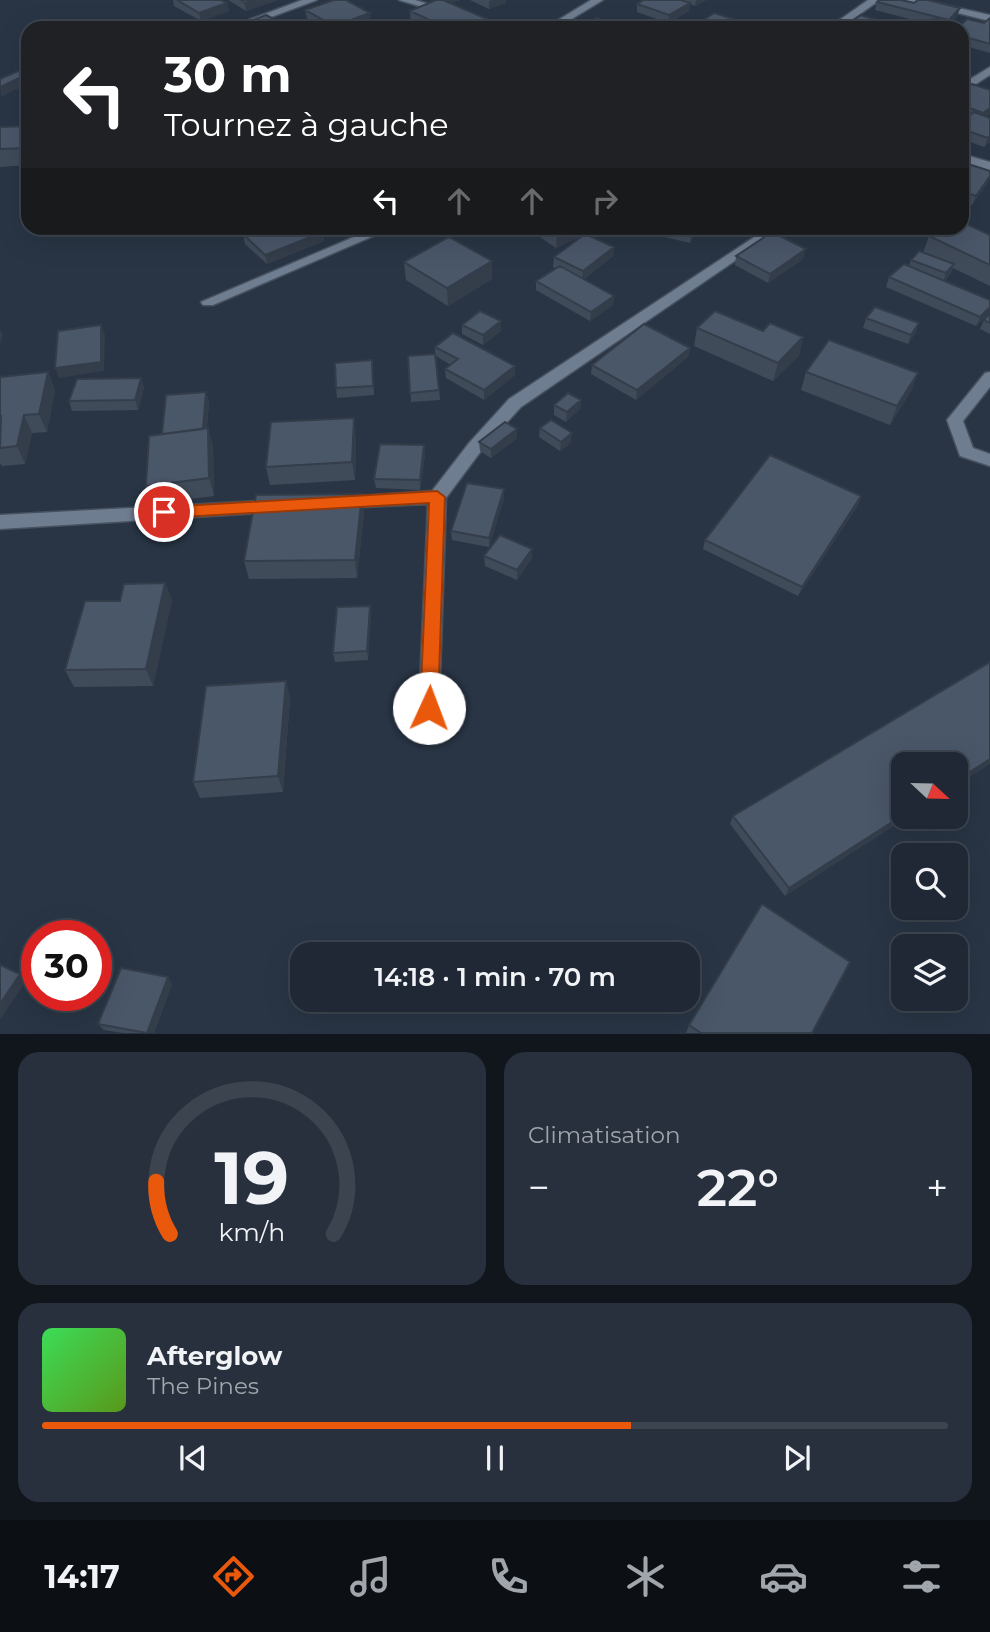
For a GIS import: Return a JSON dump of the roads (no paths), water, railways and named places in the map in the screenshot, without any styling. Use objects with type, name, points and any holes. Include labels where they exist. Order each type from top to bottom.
[{"type":"street","points":[[252,21],[312,0]]},
{"type":"street","points":[[404,0],[478,21]]},
{"type":"street","points":[[562,21],[598,0]]},
{"type":"street","points":[[844,21],[875,0]]},
{"type":"street","points":[[910,0],[990,18]]},
{"type":"street","points":[[969,85],[990,70]]},
{"type":"street","points":[[969,160],[990,166]]},
{"type":"street","points":[[208,302],[368,235]]},
{"type":"street","points":[[429,708],[437,497],[475,447],[515,403],[766,235]]},
{"type":"street","points":[[990,377],[955,420],[966,452],[990,460]]},
{"type":"street","points":[[328,503],[437,497]]},
{"type":"street","points":[[0,522],[301,505]]}]
